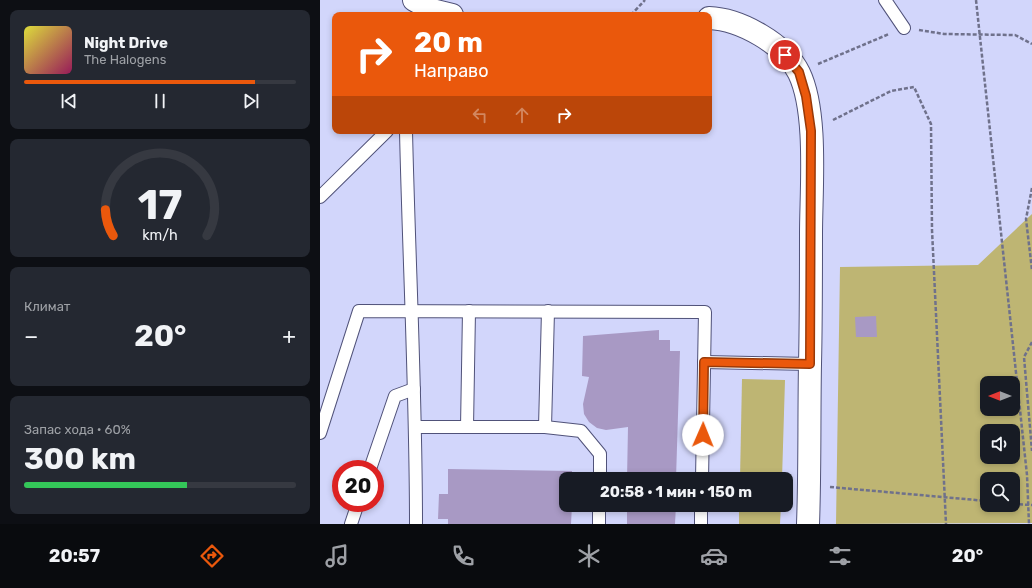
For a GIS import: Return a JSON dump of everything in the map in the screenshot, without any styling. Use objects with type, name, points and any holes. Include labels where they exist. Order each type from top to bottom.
[{"type":"street","points":[[414,0],[432,10],[440,12]]},
{"type":"street","points":[[712,19],[738,24],[763,36],[785,55],[799,72],[806,96],[811,131],[810,487],[808,524]]},
{"type":"lane","points":[[885,0],[904,28]]},
{"type":"lane","points":[[320,196],[384,134]]},
{"type":"lane","points":[[406,134],[416,427],[416,524]]},
{"type":"lane","points":[[320,433],[359,311],[705,312],[702,472]]},
{"type":"lane","points":[[467,427],[469,311]]},
{"type":"lane","points":[[545,427],[548,311]]},
{"type":"lane","points":[[704,362],[810,364]]},
{"type":"lane","points":[[373,460],[395,396],[414,389]]},
{"type":"lane","points":[[416,427],[545,427],[581,431],[600,454],[600,472]]},
{"type":"lane","points":[[351,524],[355,512]]},
{"type":"lane","points":[[599,512],[599,524]]},
{"type":"lane","points":[[701,512],[701,524]]},
{"type":"path","points":[[634,12],[645,0]]},
{"type":"path","points":[[976,0],[1027,475],[1029,524]]},
{"type":"path","points":[[799,72],[904,28],[944,34],[1015,35],[1032,44]]},
{"type":"path","points":[[811,131],[891,91],[914,87],[931,124],[932,230],[946,524]]},
{"type":"path","points":[[1032,188],[1026,219],[1032,270]]},
{"type":"path","points":[[1032,342],[1024,357],[1032,452]]},
{"type":"path","points":[[810,487],[840,487],[980,500]]},
{"type":"path","points":[[1020,504],[1032,505]]},
{"type":"shaded area","points":[[1032,214],[1032,523],[836,524],[840,267],[978,265]]},
{"type":"shaded area","points":[[742,379],[785,380],[782,472],[740,472]]},
{"type":"shaded area","points":[[739,512],[781,512],[780,524],[739,524]]},
{"type":"building","points":[[876,316],[877,337],[856,337],[855,317]]},
{"type":"building","points":[[659,330],[659,340],[670,340],[670,351],[680,351],[676,472],[627,472],[628,427],[606,430],[597,428],[589,422],[584,414],[583,404],[589,377],[582,376],[583,336]]},
{"type":"building","points":[[448,469],[572,471],[559,472],[559,512],[572,512],[571,524],[448,524],[448,519],[438,519],[439,494],[448,494]]},
{"type":"building","points":[[627,512],[676,512],[675,524],[627,524]]},
{"type":"route","points":[[703,435],[704,362],[810,364],[811,131],[806,96],[799,72],[785,55]]}]
